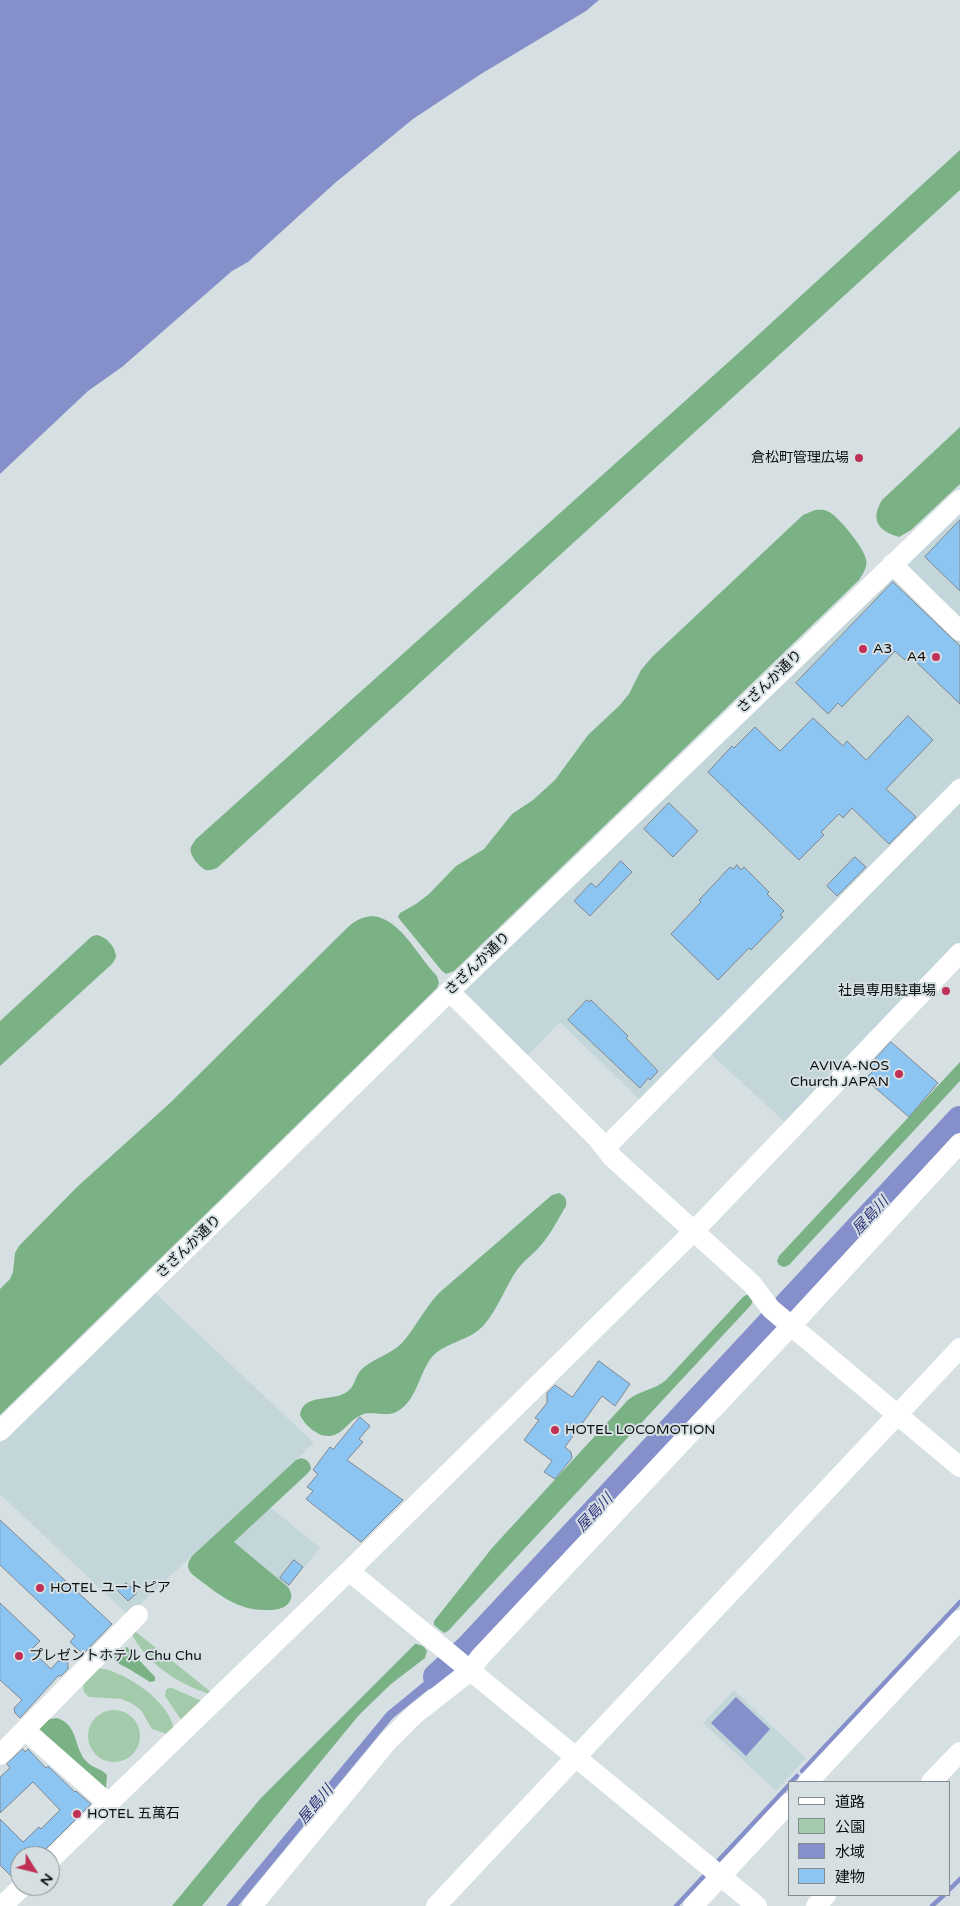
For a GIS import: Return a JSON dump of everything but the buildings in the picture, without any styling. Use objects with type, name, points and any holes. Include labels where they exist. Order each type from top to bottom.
[{"type":"street","name":"さざんか通り","points":[[0,1431],[449,991],[960,500]]},
{"type":"street","points":[[892,564],[960,630]]},
{"type":"street","points":[[605,1148],[960,789]]},
{"type":"street","points":[[60,1850],[349,1571],[694,1231],[960,953]]},
{"type":"street","points":[[449,991],[612,1157],[752,1284],[771,1308],[960,1467]]},
{"type":"street","points":[[252,1906],[388,1741],[415,1714],[480,1657],[960,1143]]},
{"type":"street","points":[[436,1906],[960,1348]]},
{"type":"street","points":[[349,1571],[757,1906]]},
{"type":"street","points":[[0,1755],[138,1615]]},
{"type":"street","points":[[809,1781],[960,1620]]},
{"type":"street","points":[[25,1730],[108,1804]]},
{"type":"street","points":[[932,1781],[960,1752]]},
{"type":"street","points":[[693,1906],[788,1804]]},
{"type":"street","points":[[2,1905],[12,1896]]},
{"type":"street","points":[[816,1906],[825,1896]]},
{"type":"shaded area","points":[[960,512],[960,623],[906,571],[906,563]]},
{"type":"shaded area","points":[[890,579],[898,579],[960,638],[960,776],[640,1100],[560,1022],[525,1058],[463,997],[463,991]]},
{"type":"shaded area","points":[[960,802],[960,945],[788,1125],[711,1054]]},
{"type":"shaded area","points":[[155,1293],[314,1443],[128,1615],[0,1494],[0,1443]]},
{"type":"shaded area","points":[[271,1508],[320,1548],[288,1587],[234,1542]]},
{"type":"shaded area","points":[[734,1690],[806,1758],[776,1791],[703,1723]]},
{"type":"green space","points":[[960,150],[960,190],[217,868],[206,870],[197,863],[190,850],[195,840],[733,358]]},
{"type":"green space","points":[[960,427],[960,484],[911,530],[899,537],[886,532],[878,524],[877,519],[878,507],[882,500]]},
{"type":"green space","points":[[815,510],[824,510],[831,513],[860,547],[866,559],[866,565],[859,580],[454,971],[446,974],[442,971],[398,917],[400,913],[429,894],[456,866],[484,849],[512,814],[533,800],[555,780],[588,735],[629,694],[641,670],[652,657],[803,515]]},
{"type":"green space","points":[[373,916],[383,919],[401,931],[437,976],[439,983],[437,988],[0,1415],[0,1289],[10,1279],[13,1272],[15,1253],[19,1246],[77,1187],[170,1103],[348,927],[359,919]]},
{"type":"green space","points":[[96,935],[103,937],[112,946],[116,953],[113,963],[0,1066],[0,1021],[91,937]]},
{"type":"green space","points":[[960,1062],[960,1081],[789,1265],[784,1267],[779,1265],[777,1261],[779,1256]]},
{"type":"green space","points":[[559,1193],[565,1198],[566,1206],[545,1241],[517,1270],[489,1319],[472,1335],[444,1348],[432,1357],[410,1400],[404,1406],[394,1413],[361,1415],[334,1435],[328,1436],[317,1433],[307,1425],[300,1415],[302,1408],[307,1403],[313,1400],[342,1395],[348,1391],[352,1387],[358,1373],[364,1367],[402,1343],[439,1293],[552,1195]]},
{"type":"green space","points":[[748,1294],[753,1301],[751,1305],[448,1631],[444,1633],[434,1625],[434,1621],[492,1548],[628,1400],[666,1380],[743,1297]]},
{"type":"green space","points":[[301,1458],[309,1463],[311,1469],[308,1473],[234,1542],[288,1587],[291,1593],[291,1600],[283,1607],[271,1610],[244,1607],[226,1599],[193,1575],[188,1568],[189,1561],[192,1556],[296,1460]]},
{"type":"green space","points":[[136,1632],[211,1692],[209,1694],[186,1685],[157,1665],[148,1657],[133,1637],[133,1633]]},
{"type":"green space","points":[[415,1644],[419,1644],[426,1649],[425,1658],[391,1684],[359,1715],[202,1906],[172,1906],[260,1799]]},
{"type":"green space","points":[[127,1647],[155,1677],[155,1681],[150,1682],[114,1661],[119,1652]]},
{"type":"green space","points":[[99,1668],[121,1675],[155,1698],[164,1708],[174,1729],[167,1734],[152,1729],[141,1710],[121,1699],[89,1697],[84,1692],[83,1684]]},
{"type":"green space","points":[[169,1688],[202,1701],[182,1721],[165,1696],[166,1690]]},
{"type":"green space","points":[[114,1710],[124,1712],[132,1718],[138,1726],[140,1736],[138,1746],[132,1754],[124,1760],[114,1762],[104,1760],[96,1754],[90,1746],[88,1736],[90,1726],[96,1718],[104,1712]]},
{"type":"green space","points":[[57,1718],[69,1726],[87,1762],[107,1775],[106,1789],[38,1737],[38,1727],[50,1719]]},
{"type":"water","points":[[0,0],[599,0],[586,11],[481,74],[413,119],[335,183],[248,262],[232,271],[122,367],[88,391],[0,474]]},
{"type":"water","points":[[454,1657],[460,1664],[393,1718],[238,1906],[226,1906],[387,1712]]},
{"type":"water","points":[[736,1697],[770,1729],[746,1756],[711,1723]]},
{"type":"waterway","name":"屋島川","points":[[437,1677],[468,1649],[960,1120]]},
{"type":"waterway","points":[[802,1771],[960,1602]]},
{"type":"waterway","points":[[792,1781],[797,1776]]},
{"type":"waterway","points":[[718,1861],[788,1786]]},
{"type":"waterway","points":[[676,1906],[704,1876]]},
{"type":"waterway","points":[[950,1889],[960,1879]]},
{"type":"waterway","points":[[932,1906],[943,1896]]},
{"type":"place","name":"倉松町管理広場","points":[[859,458]]},
{"type":"place","name":"A3","points":[[863,649]]},
{"type":"place","name":"A4","points":[[936,657]]},
{"type":"place","name":"社員専用駐車場","points":[[946,991]]},
{"type":"place","name":"AVIVA-NOS Church JAPAN","points":[[899,1074]]},
{"type":"place","name":"HOTEL LOCOMOTION","points":[[555,1430]]},
{"type":"place","name":"HOTEL ユートピア","points":[[40,1588]]},
{"type":"place","name":"プレゼントホテル Chu Chu","points":[[19,1656]]},
{"type":"place","name":"HOTEL 五萬石","points":[[77,1814]]}]
